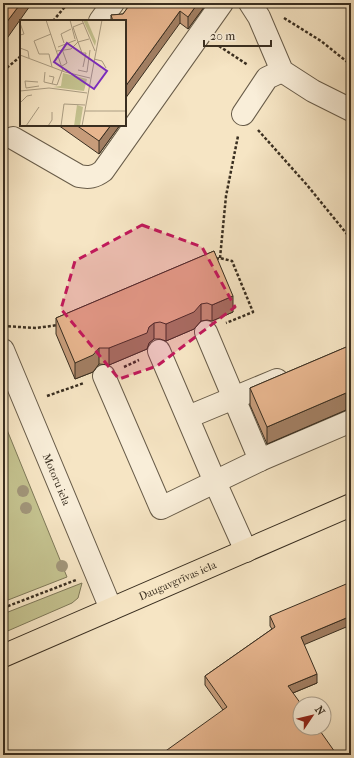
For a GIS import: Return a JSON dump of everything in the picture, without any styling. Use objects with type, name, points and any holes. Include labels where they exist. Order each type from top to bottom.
[{"type":"main road","name":"Daugavgrīvas iela","points":[[3,656],[351,505]]},
{"type":"street","points":[[101,20],[114,3]]},
{"type":"street","points":[[13,138],[79,176],[87,178],[96,176],[103,171],[222,3]]},
{"type":"street","points":[[250,3],[259,17],[275,75],[351,110]]},
{"type":"street","points":[[243,114],[275,75]]},
{"type":"street","points":[[206,332],[260,460]]},
{"type":"street","name":"Motoru iela","points":[[3,350],[111,610]]},
{"type":"street","points":[[159,351],[246,551]]},
{"type":"street","points":[[188,417],[292,374]]},
{"type":"street","points":[[104,376],[161,508],[260,460],[351,421]]},
{"type":"path","points":[[54,20],[68,3]]},
{"type":"path","points":[[283,18],[321,42],[351,65]]},
{"type":"path","points":[[201,33],[275,75]]},
{"type":"path","points":[[3,71],[20,57]]},
{"type":"path","points":[[243,114],[307,185],[351,239]]},
{"type":"path","points":[[220,258],[226,196],[243,114]]},
{"type":"path","points":[[206,332],[253,312],[232,261],[220,258],[211,260]]},
{"type":"path","points":[[3,326],[36,328],[54,326],[61,323]]},
{"type":"path","points":[[25,404],[104,376],[159,351]]},
{"type":"path","points":[[3,608],[96,574]]},
{"type":"highlighted area","points":[[142,225],[202,247],[235,307],[157,366],[119,379],[61,309],[75,261]]},
{"type":"shaded area","points":[[3,420],[67,577],[3,602]]},
{"type":"shaded area","points":[[82,583],[78,598],[72,603],[3,633],[3,614]]},
{"type":"building","points":[[3,3],[21,3],[3,27]]},
{"type":"building","points":[[131,3],[198,3],[188,17],[180,11],[126,86],[126,20],[113,20],[111,15],[123,14]]},
{"type":"building","points":[[77,126],[110,126],[99,141]]},
{"type":"building","points":[[214,251],[233,296],[212,305],[207,303],[201,304],[194,312],[166,324],[160,322],[154,323],[149,327],[147,333],[109,348],[99,348],[93,355],[75,363],[56,318]]},
{"type":"building","points":[[351,345],[351,393],[346,393],[267,427],[250,388]]},
{"type":"building","points":[[351,582],[351,616],[301,637],[317,674],[288,686],[295,696],[292,696],[292,736],[324,736],[337,755],[160,755],[227,707],[205,676],[275,627],[270,616]]}]
